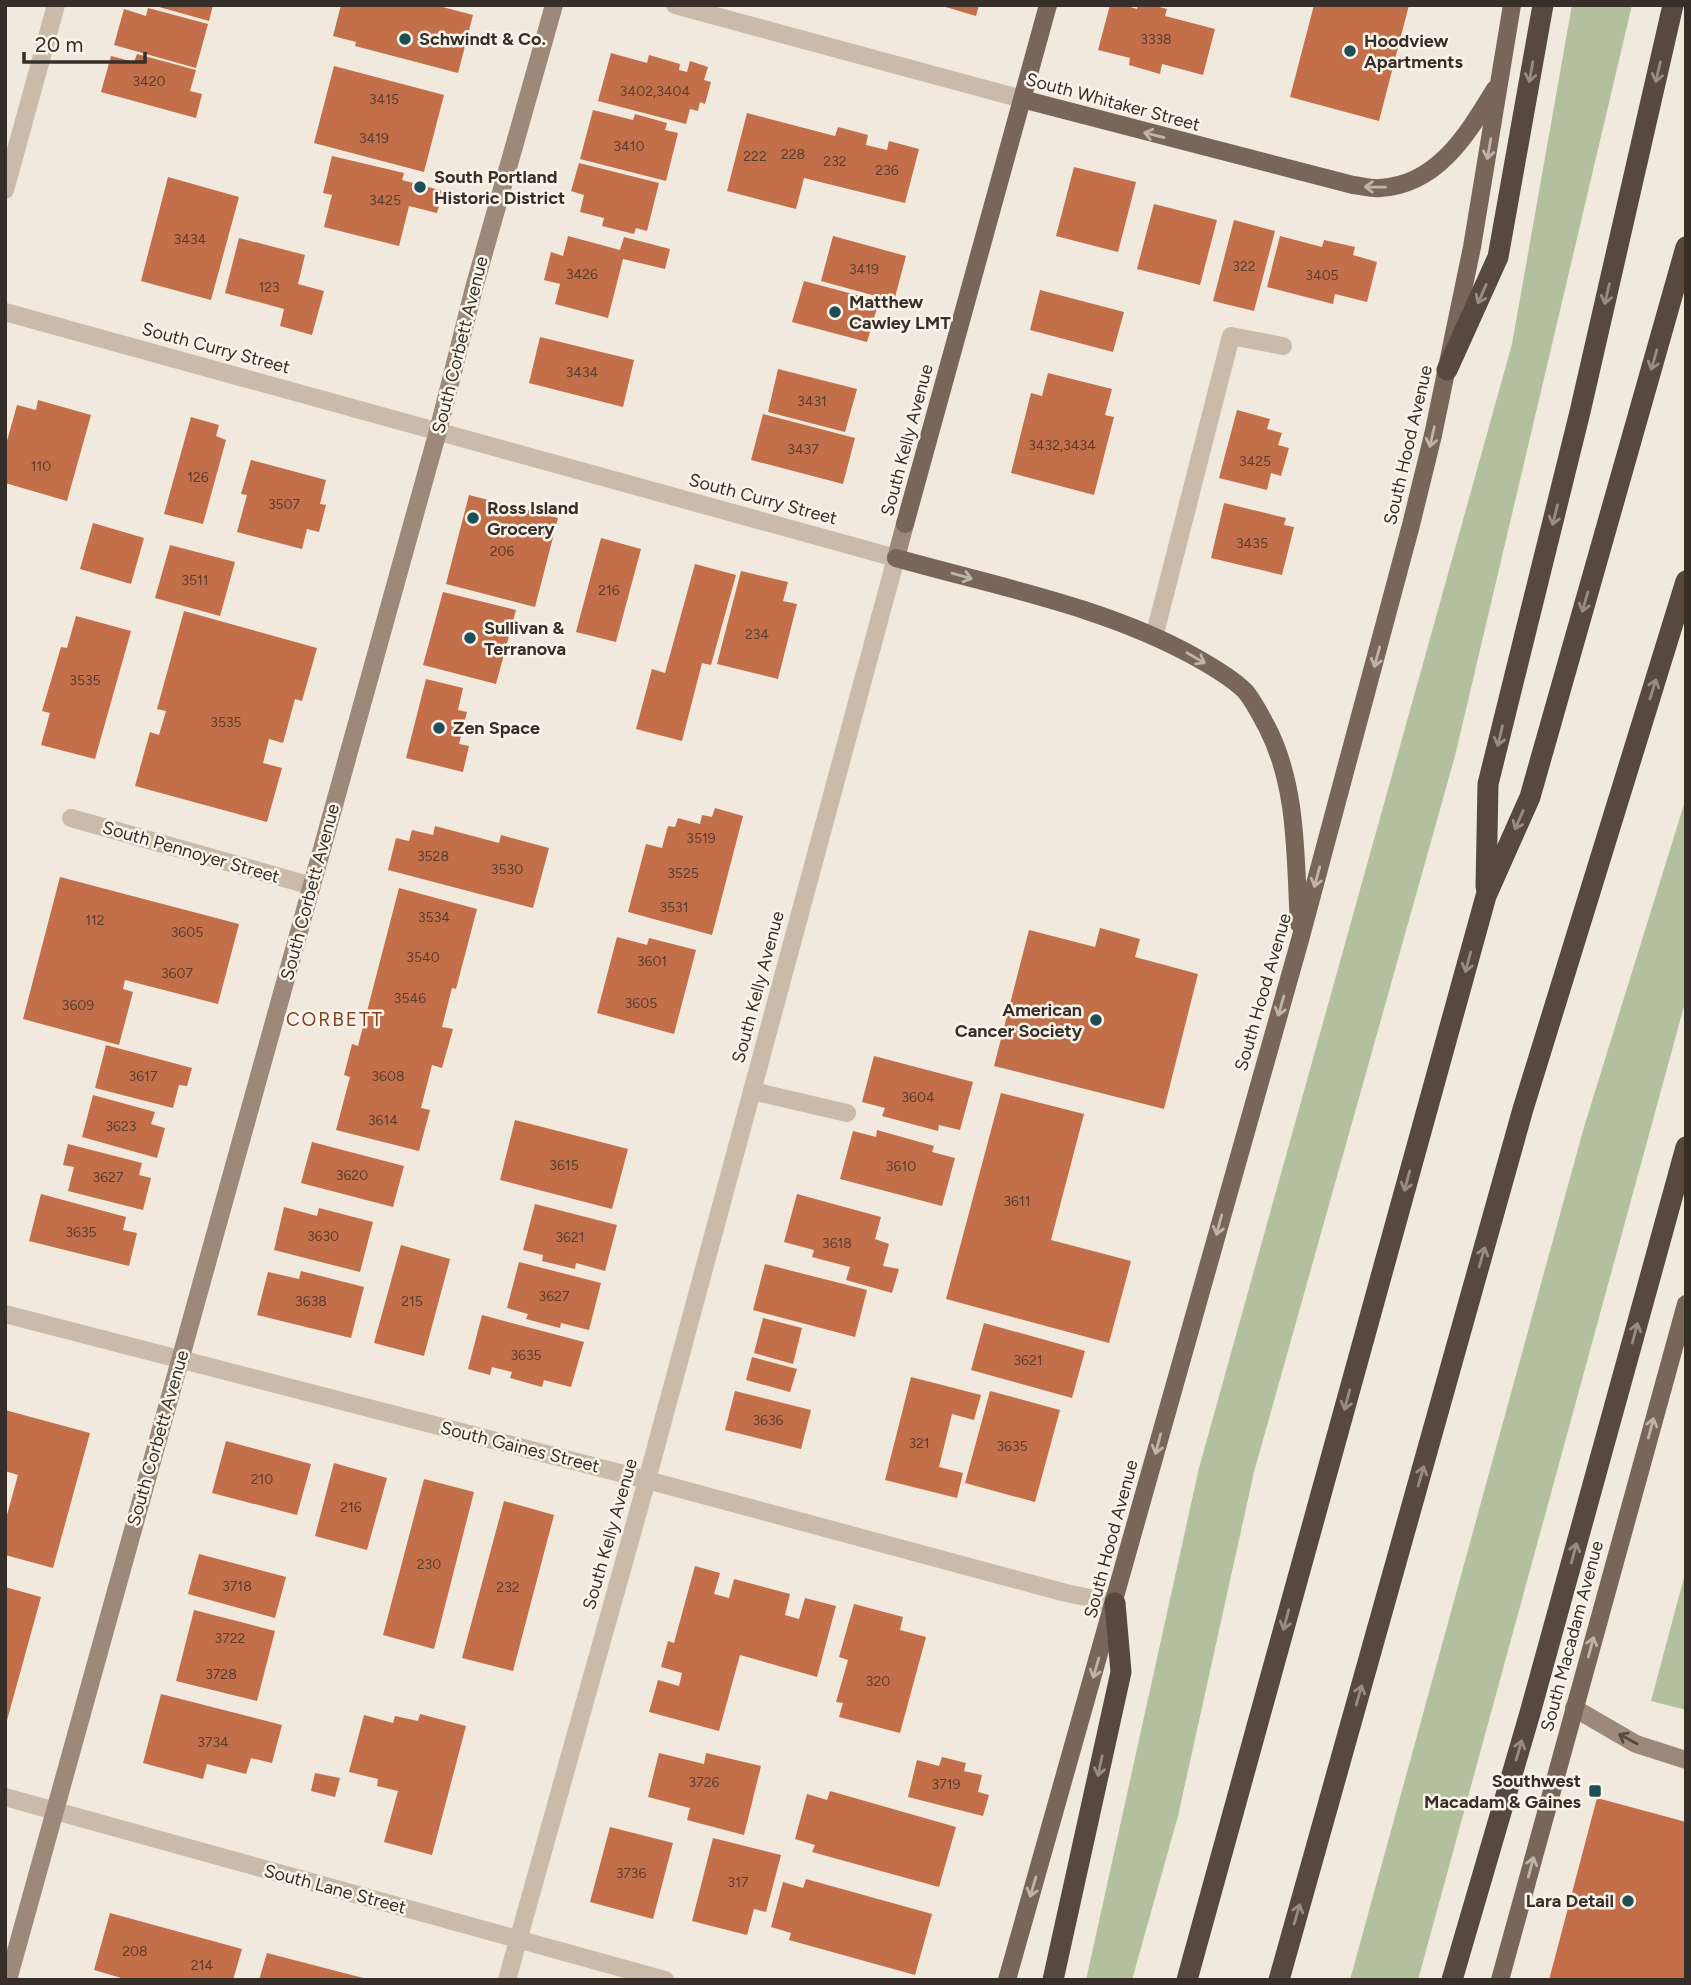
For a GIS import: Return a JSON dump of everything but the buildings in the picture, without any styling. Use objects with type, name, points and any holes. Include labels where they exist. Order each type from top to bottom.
[{"type":"highway","points":[[1447,370],[1498,257],[1543,5]]},
{"type":"highway","points":[[1486,896],[1488,784],[1580,412],[1673,5]]},
{"type":"highway","points":[[1187,1980],[1486,896],[1530,797],[1686,247]]},
{"type":"highway","points":[[1279,1980],[1524,1109],[1686,581]]},
{"type":"highway","points":[[1452,1980],[1534,1700],[1686,1147]]},
{"type":"highway","points":[[1053,1980],[1121,1672],[1115,1603]]},
{"type":"main road","name":"South Kelly Avenue","points":[[905,524],[1048,5]]},
{"type":"main road","name":"South Hood Avenue","points":[[1007,1980],[1300,940],[1401,564],[1447,370],[1472,247],[1512,5]]},
{"type":"main road","name":"South Whitaker Street","points":[[1022,99],[1353,186],[1379,188],[1418,179],[1438,166],[1470,131],[1500,81]]},
{"type":"main road","name":"South Curry Street","points":[[896,558],[1088,612],[1154,637],[1212,667],[1245,692],[1267,727],[1279,754],[1294,826],[1300,940]]},
{"type":"main road","name":"South Macadam Avenue","points":[[1500,1980],[1686,1304]]},
{"type":"street","points":[[5,190],[56,5]]},
{"type":"street","name":"South Corbett Avenue","points":[[8,1980],[554,5]]},
{"type":"street","name":"South Whitaker Street","points":[[675,5],[1022,99]]},
{"type":"street","name":"South Curry Street","points":[[5,312],[896,558]]},
{"type":"street","points":[[1154,637],[1231,336],[1283,346]]},
{"type":"street","name":"South Kelly Avenue","points":[[507,1980],[647,1480],[905,524]]},
{"type":"street","name":"South Pennoyer Street","points":[[71,818],[312,886]]},
{"type":"street","points":[[752,1091],[847,1113]]},
{"type":"street","name":"South Gaines Street","points":[[5,1314],[647,1480],[1066,1593],[1115,1603]]},
{"type":"street","points":[[1574,1708],[1636,1744],[1686,1760]]},
{"type":"street","name":"South Lane Street","points":[[5,1797],[665,1980]]},
{"type":"green space","points":[[1572,5],[1632,5],[1455,756],[1254,1472],[1178,1816],[1132,1980],[1086,1980],[1199,1468],[1512,344]]},
{"type":"green space","points":[[1686,798],[1686,999],[1418,1980],[1350,1980],[1584,1127]]},
{"type":"green space","points":[[1686,1570],[1686,1710],[1651,1701]]},
{"type":"place","name":"Schwindt & Co.","points":[[405,39]]},
{"type":"place","name":"Hoodview Apartments","points":[[1350,51]]},
{"type":"place","name":"South Portland Historic District","points":[[420,187]]},
{"type":"place","name":"Matthew Cawley LMT","points":[[835,312]]},
{"type":"place","name":"Ross Island Grocery","points":[[473,518]]},
{"type":"place","name":"Sullivan & Terranova","points":[[470,638]]},
{"type":"place","name":"Zen Space","points":[[439,728]]},
{"type":"place","name":"American Cancer Society","points":[[1096,1020]]},
{"type":"place","name":"Southwest Macadam & Gaines","points":[[1595,1791]]},
{"type":"place","name":"Lara Detail","points":[[1628,1901]]},
{"type":"district","name":"CORBETT","points":[[335,1019]]}]
